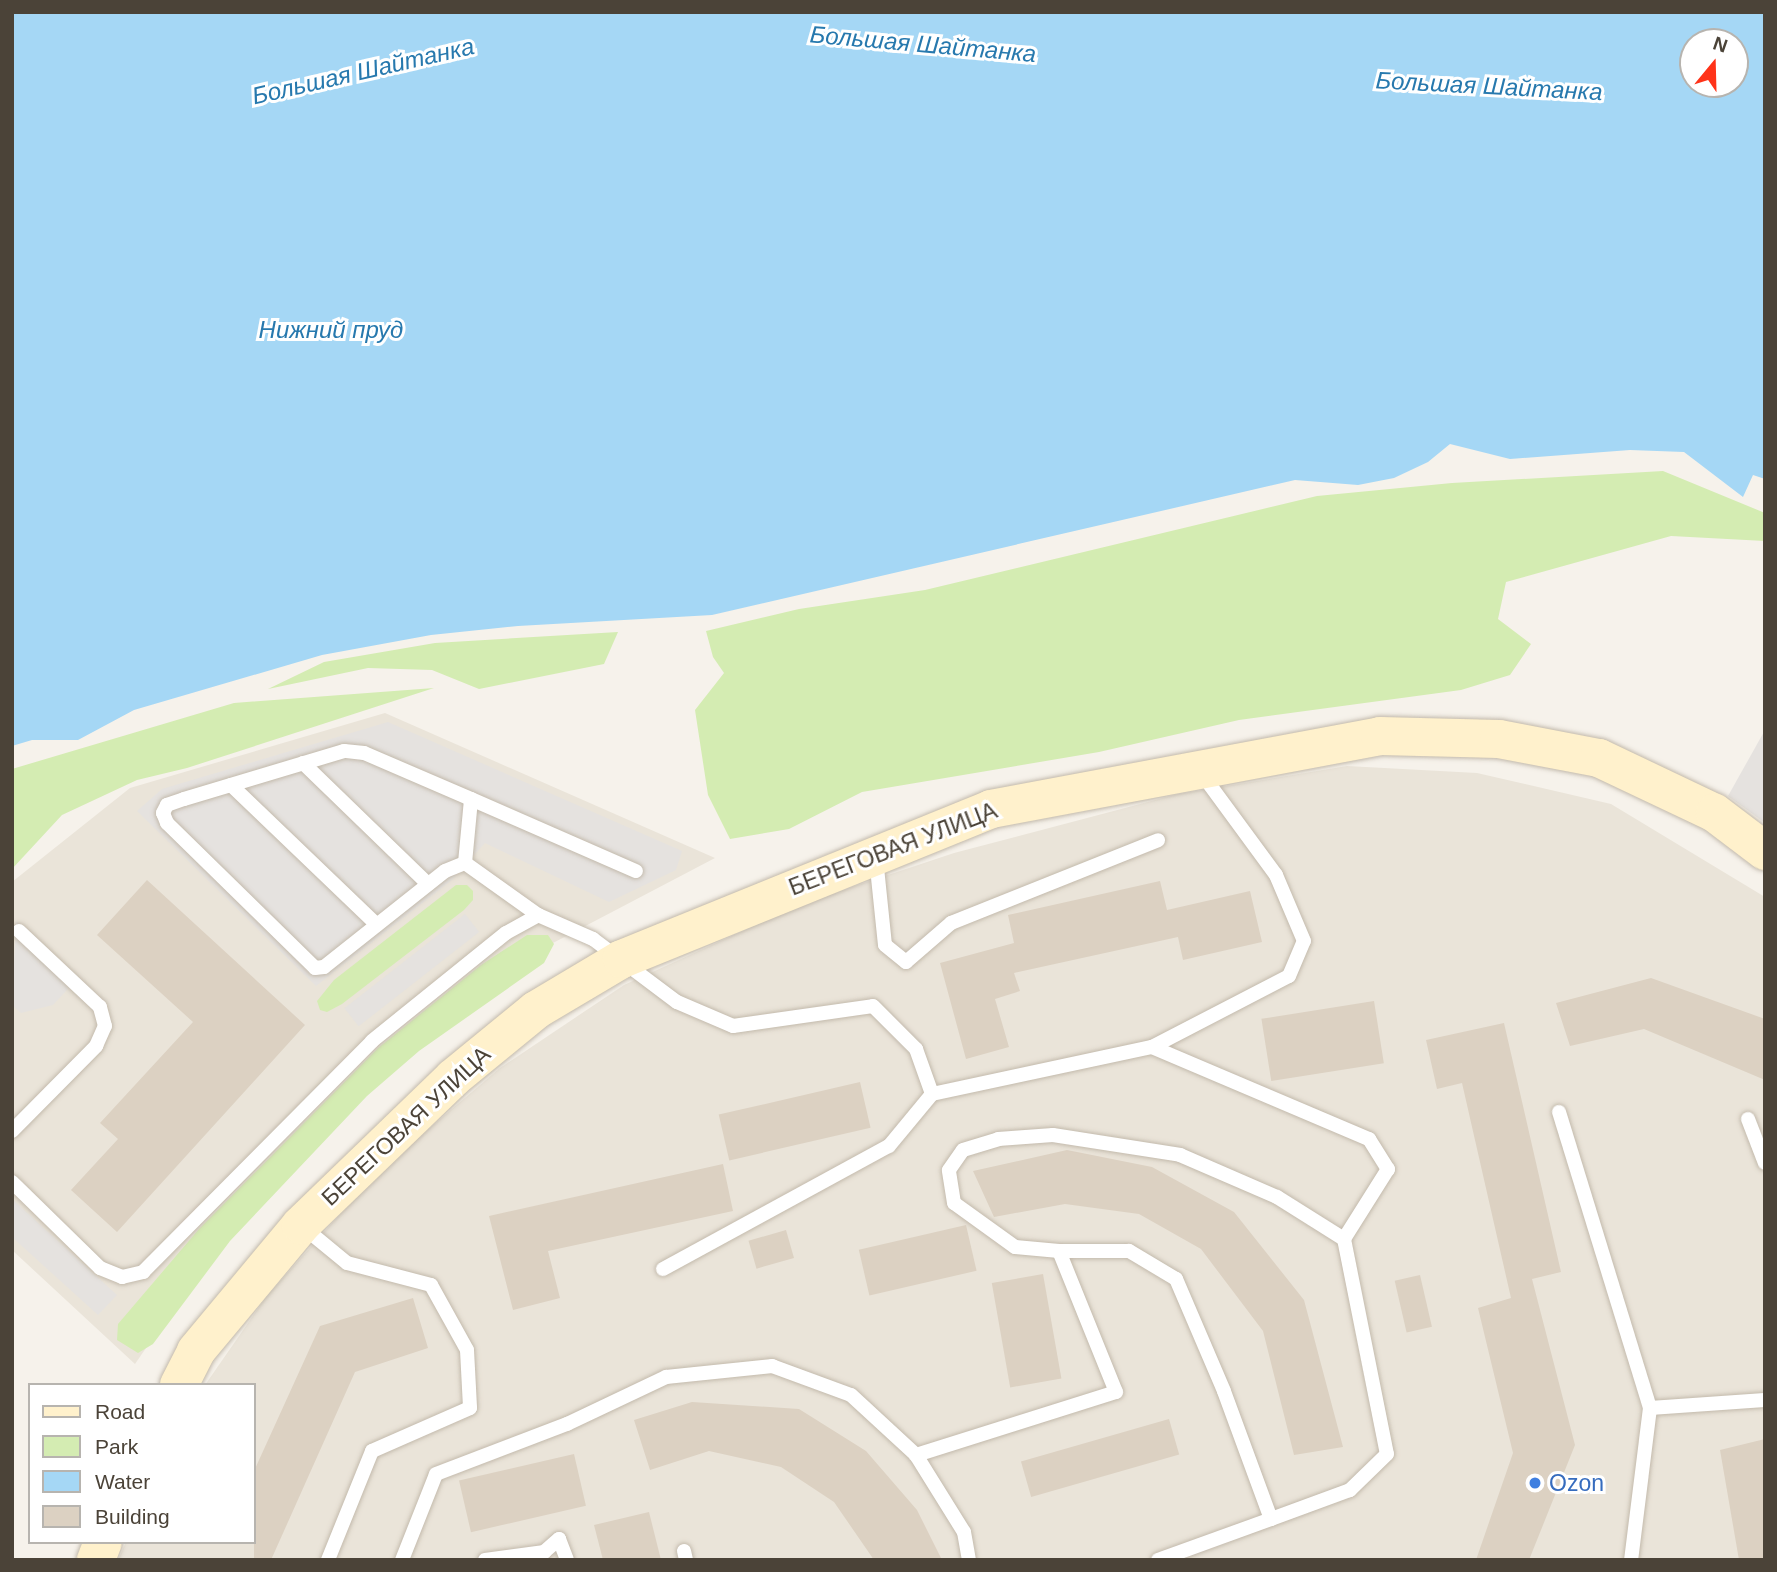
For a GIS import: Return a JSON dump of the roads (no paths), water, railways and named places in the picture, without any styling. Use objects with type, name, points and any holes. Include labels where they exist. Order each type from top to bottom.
[{"type":"main road","name":"БЕРЕГОВАЯ УЛИЦА","points":[[180,1383],[196,1351],[301,1225],[453,1078],[536,1010],[622,958],[876,853],[991,809],[1198,768],[1380,736],[1499,739],[1599,758],[1714,813],[1765,851]]},
{"type":"lane","points":[[465,863],[428,884],[324,967],[315,968],[167,822],[163,813],[167,805],[303,763],[344,751],[364,753],[636,871]]},
{"type":"lane","points":[[303,763],[428,884]]},
{"type":"lane","points":[[663,1269],[889,1146],[932,1094],[1153,1047],[1289,976],[1304,941],[1276,875],[1198,768]]},
{"type":"lane","points":[[231,785],[377,925]]},
{"type":"lane","points":[[465,863],[471,799]]},
{"type":"lane","points":[[876,853],[885,944],[906,962],[951,923],[1158,840]]},
{"type":"lane","points":[[465,863],[538,915],[573,929],[622,958],[677,1002],[733,1026],[873,1006],[916,1049],[932,1094]]},
{"type":"lane","points":[[12,1182],[100,1268],[122,1277],[143,1272],[372,1041],[506,933],[538,915]]},
{"type":"lane","points":[[12,1131],[96,1046],[105,1026],[100,1007],[19,931]]},
{"type":"lane","points":[[1153,1047],[1369,1139],[1388,1169],[1344,1239],[1387,1454],[1350,1490],[1158,1560]]},
{"type":"lane","points":[[1559,1112],[1650,1408],[1631,1560]]},
{"type":"lane","points":[[1748,1119],[1765,1163]]},
{"type":"lane","points":[[1271,1519],[1224,1391],[1176,1279],[1129,1251],[1059,1251],[1015,1247],[954,1203],[949,1170],[962,1150],[998,1139],[1054,1135],[1180,1155],[1277,1197],[1344,1239]]},
{"type":"lane","points":[[301,1225],[347,1263],[431,1285],[467,1350],[470,1408],[372,1451],[328,1560]]},
{"type":"lane","points":[[916,1455],[1116,1392],[1059,1251]]},
{"type":"lane","points":[[402,1560],[436,1474],[567,1424],[666,1377],[772,1366],[851,1395],[916,1455],[964,1532],[970,1560]]},
{"type":"lane","points":[[1650,1408],[1765,1400]]},
{"type":"lane","points":[[485,1560],[544,1552],[559,1539],[567,1560]]},
{"type":"water","name":"Нижний пруд","points":[[12,12],[1765,12],[1765,479],[1753,475],[1743,497],[1684,452],[1630,450],[1510,459],[1450,444],[1428,462],[1394,478],[1358,485],[1295,480],[712,615],[518,626],[431,635],[322,655],[134,710],[78,740],[32,740],[12,746]]},
{"type":"place","name":"Ozon","points":[[1535,1483]]},
{"type":"water label","name":"Большая Шайтанка","points":[[923,44]]},
{"type":"water label","name":"Большая Шайтанка","points":[[363,71]]},
{"type":"water label","name":"Большая Шайтанка","points":[[1489,86]]}]
